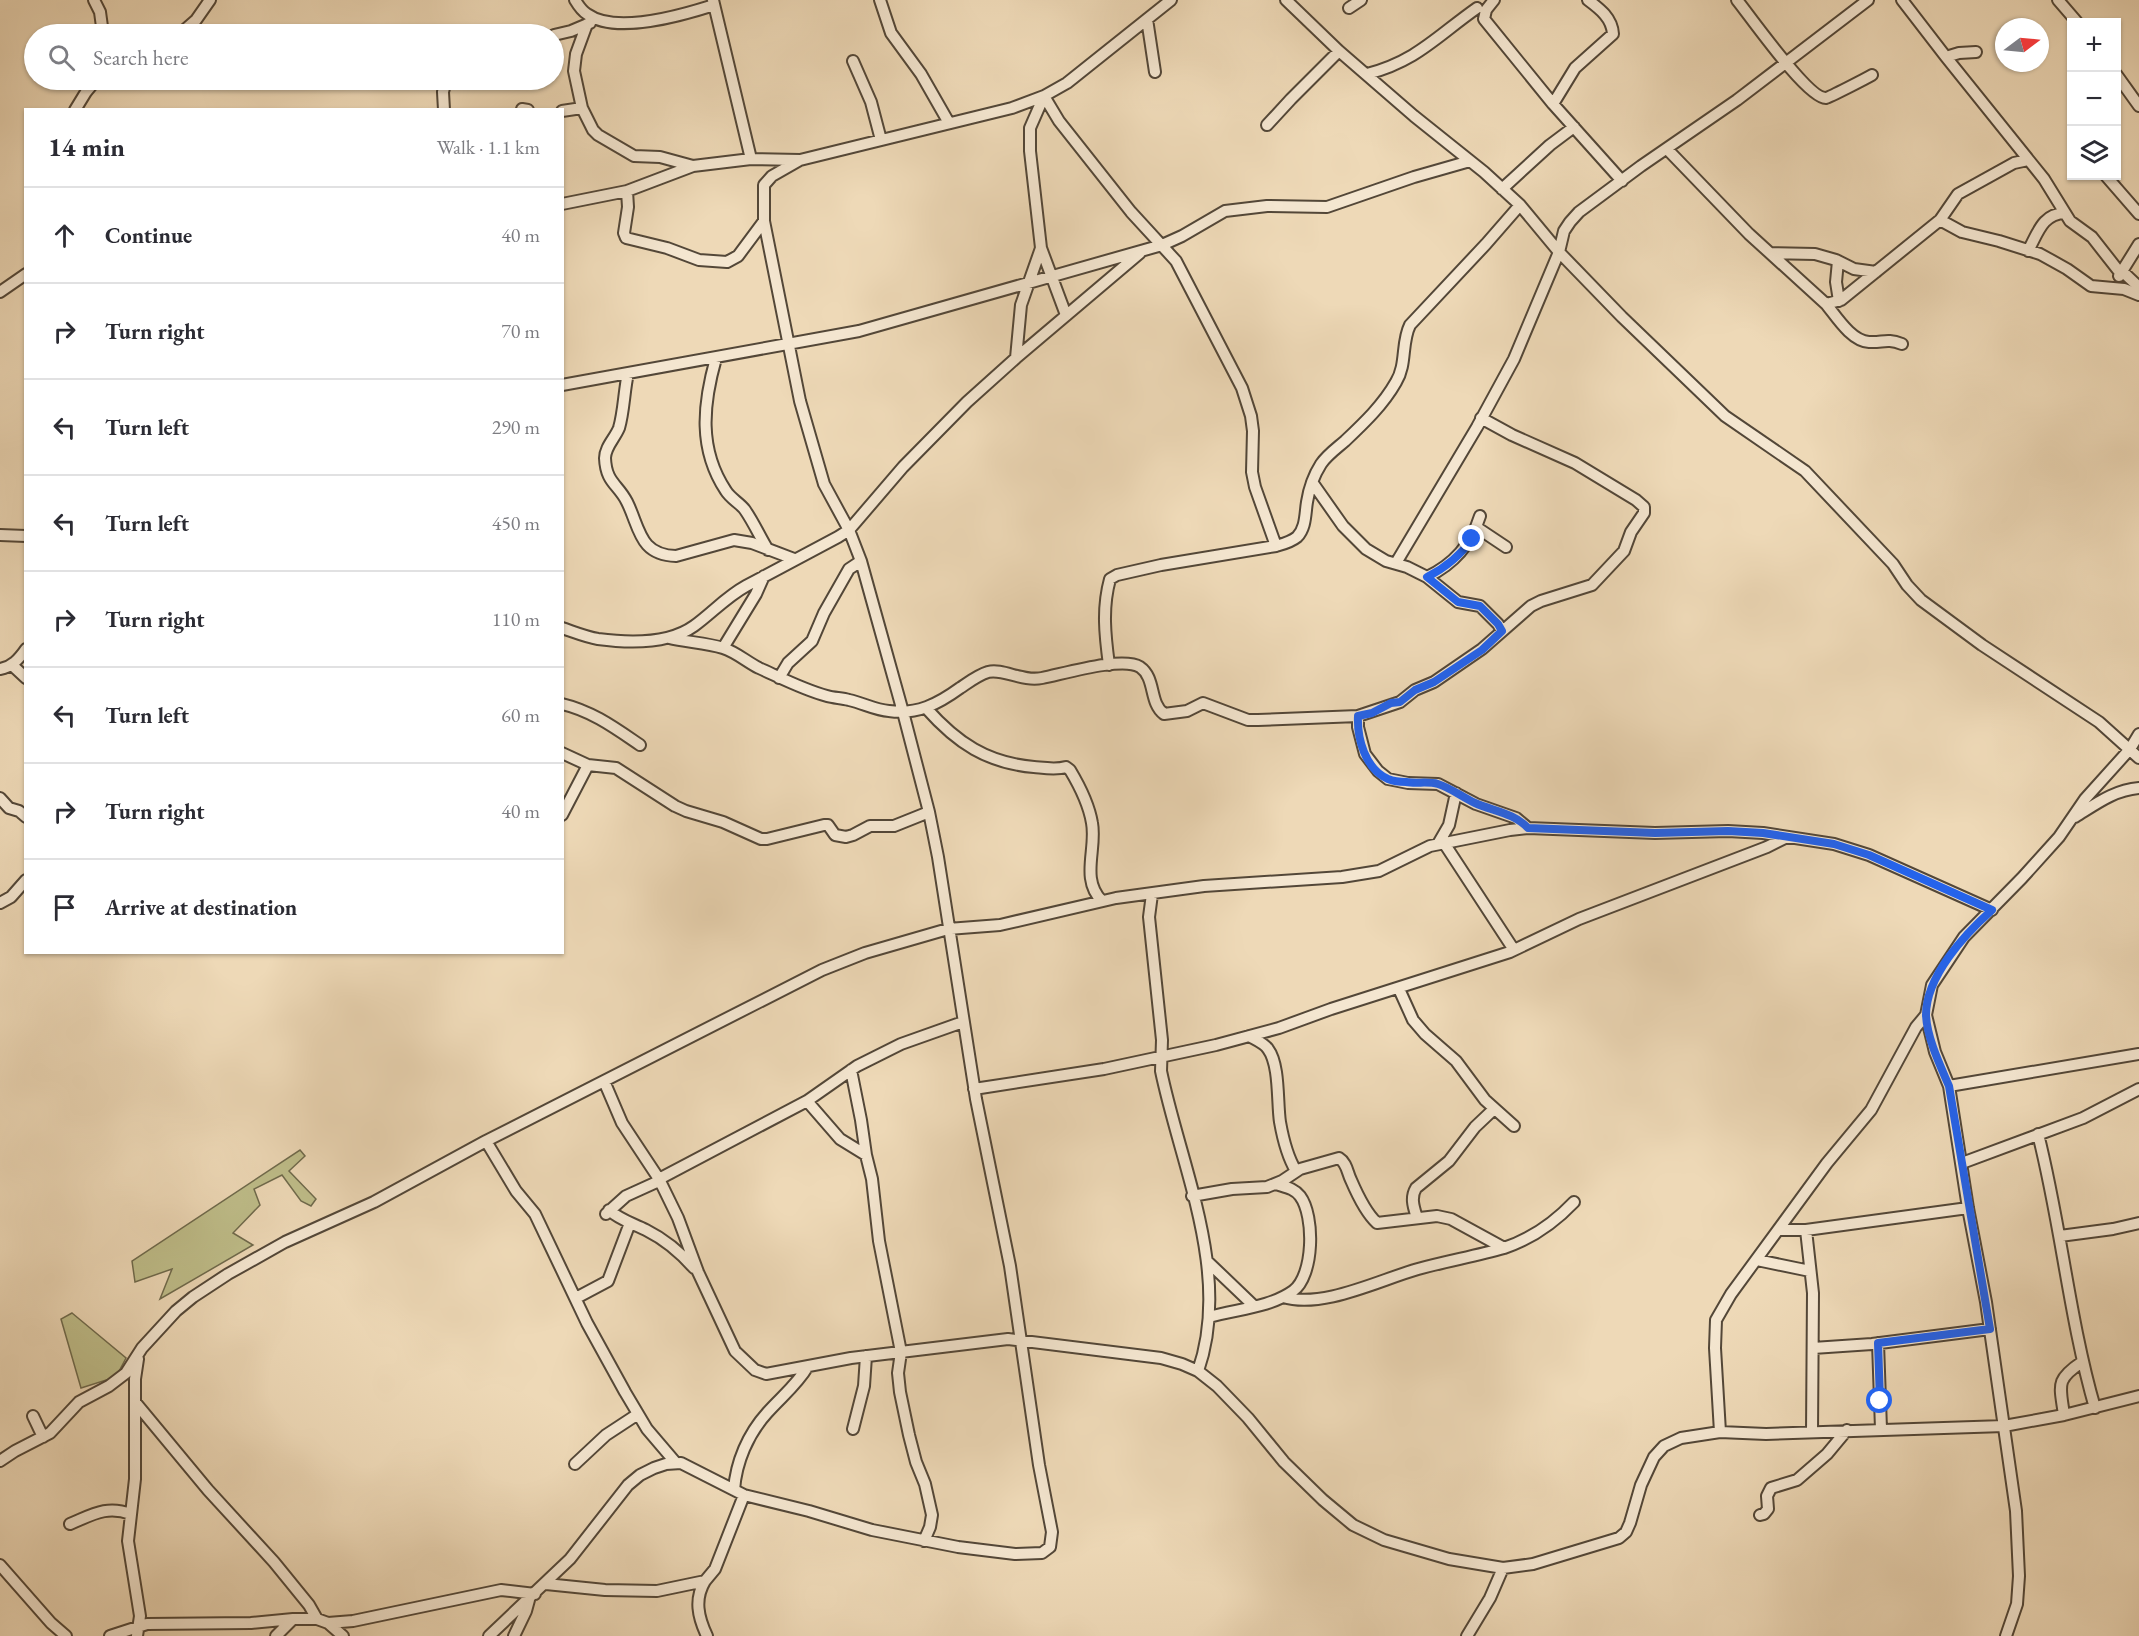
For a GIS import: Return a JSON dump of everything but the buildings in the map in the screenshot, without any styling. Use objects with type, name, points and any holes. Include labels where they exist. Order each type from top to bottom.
[{"type":"street","points":[[94,0],[100,12],[100,24]]},
{"type":"street","points":[[191,24],[210,0]]},
{"type":"street","points":[[575,0],[588,15],[609,22],[630,22],[686,14],[713,3],[751,159]]},
{"type":"street","points":[[880,0],[891,33],[921,74],[949,123]]},
{"type":"street","points":[[564,204],[627,191],[693,166],[751,159],[800,160],[1012,108],[1044,96],[1067,83],[1171,0]]},
{"type":"street","points":[[1286,0],[1339,51],[1414,116],[1470,160],[1520,205],[1559,252],[1622,317],[1725,416],[1805,471],[1893,564],[1907,585],[1921,600],[1982,645],[2080,709],[2139,758]]},
{"type":"street","points":[[1349,8],[1361,0]]},
{"type":"street","points":[[1467,0],[1481,10],[1484,19],[1553,104],[1623,181]]},
{"type":"street","points":[[1367,75],[1405,61],[1494,0]]},
{"type":"street","points":[[1737,0],[1785,64],[1825,98],[1872,75]]},
{"type":"street","points":[[1396,563],[1481,418],[1523,340],[1559,252],[1564,231],[1576,215],[1785,64],[1868,0]]},
{"type":"street","points":[[1902,0],[2044,179],[2070,221],[2097,243],[2122,273],[2139,287]]},
{"type":"street","points":[[2058,0],[2074,18]]},
{"type":"street","points":[[1553,104],[1575,68],[1613,33],[1608,19],[1591,1]]},
{"type":"street","points":[[1147,19],[1155,72]]},
{"type":"street","points":[[564,33],[598,20]]},
{"type":"street","points":[[587,24],[576,54],[574,71],[582,108],[588,122],[598,135],[634,156],[660,157],[693,166]]},
{"type":"street","points":[[1268,125],[1339,51]]},
{"type":"street","points":[[1946,57],[1976,52]]},
{"type":"street","points":[[853,61],[871,102],[881,140]]},
{"type":"street","points":[[2121,81],[2139,106]]},
{"type":"street","points":[[76,108],[88,90]]},
{"type":"street","points":[[443,90],[444,108]]},
{"type":"street","points":[[1044,96],[1059,122],[1131,212],[1176,261],[1242,388],[1254,431],[1252,472],[1255,488],[1276,546]]},
{"type":"street","points":[[1044,96],[1030,128],[1029,136],[1041,248],[1066,315]]},
{"type":"street","points":[[564,111],[582,108]]},
{"type":"street","points":[[1502,189],[1550,145],[1574,127]]},
{"type":"street","points":[[1667,149],[1770,254],[1826,303],[1846,327],[1864,341],[1890,339],[1902,344]]},
{"type":"street","points":[[489,1636],[570,1559],[628,1485],[640,1475],[654,1468],[676,1463],[681,1463],[739,1492],[872,1530],[924,1541],[1015,1554],[1042,1553],[1050,1547],[1052,1532],[1008,1257],[974,1089],[948,929],[945,892],[929,812],[861,561],[849,530],[824,484],[800,401],[764,221],[762,201],[765,182],[800,160]]},
{"type":"street","points":[[564,385],[859,331],[1142,252],[1182,236],[1225,211],[1267,206],[1327,207],[1470,160]]},
{"type":"street","points":[[1826,303],[1839,301],[1940,220],[1958,194],[2014,163],[2028,160]]},
{"type":"street","points":[[2109,180],[2139,214]]},
{"type":"street","points":[[627,191],[628,207],[624,233],[626,238],[667,248],[699,260],[720,262],[736,258],[764,221]]},
{"type":"street","points":[[1109,664],[1104,626],[1105,596],[1110,579],[1117,575],[1161,565],[1276,546],[1298,536],[1302,530],[1312,482],[1322,461],[1384,401],[1397,380],[1404,358],[1405,334],[1410,325],[1520,205]]},
{"type":"street","points":[[2028,251],[2047,217],[2065,213]]},
{"type":"street","points":[[1940,220],[1962,232],[2040,254],[2091,286],[2109,286],[2139,295]]},
{"type":"street","points":[[2109,286],[2122,273],[2139,244]]},
{"type":"street","points":[[1016,358],[1022,305],[1041,248]]},
{"type":"street","points":[[669,638],[694,627],[733,593],[849,530],[941,426],[1016,358],[1142,252]]},
{"type":"street","points":[[1770,254],[1815,254],[1854,269],[1876,272]]},
{"type":"street","points":[[1838,261],[1836,282],[1839,301]]},
{"type":"street","points":[[0,292],[24,275]]},
{"type":"street","points":[[716,358],[709,382],[706,405],[708,453],[717,477],[728,494],[742,506],[768,550]]},
{"type":"street","points":[[628,374],[620,426],[607,449],[605,458],[610,479],[627,501],[642,539],[661,554],[669,556],[734,540],[743,540],[794,559]]},
{"type":"street","points":[[564,629],[596,639],[669,638],[723,648],[779,678],[826,696],[849,700],[880,710],[903,712],[926,708],[943,701],[986,673],[998,672],[1020,678],[1039,679],[1109,664],[1134,665],[1144,671],[1148,675],[1156,706],[1164,714],[1175,714],[1203,703],[1248,720],[1358,716],[1372,713],[1391,703],[1400,702],[1415,690],[1434,682],[1482,650],[1502,631],[1541,601],[1592,585],[1624,551],[1631,532],[1644,513],[1644,507],[1636,500],[1575,463],[1512,435],[1481,418]]},
{"type":"street","points":[[1312,482],[1328,507],[1353,537],[1386,561],[1427,577],[1458,602],[1480,606],[1502,631]]},
{"type":"street","points":[[1427,577],[1444,567],[1461,552],[1472,539],[1478,522],[1506,547]]},
{"type":"street","points":[[0,535],[24,536]]},
{"type":"street","points":[[779,678],[789,663],[812,641],[834,594],[849,569],[861,561]]},
{"type":"street","points":[[723,648],[756,594],[764,576]]},
{"type":"street","points":[[0,669],[12,665],[24,651]]},
{"type":"street","points":[[12,665],[24,676]]},
{"type":"street","points":[[564,705],[588,712],[640,745]]},
{"type":"street","points":[[926,708],[939,723],[977,752],[1011,765],[1058,769],[1066,767],[1070,770],[1089,810],[1092,822],[1094,840],[1090,871],[1094,890],[1102,901]]},
{"type":"street","points":[[1358,716],[1361,745],[1371,764],[1388,779],[1408,783],[1435,783],[1476,804],[1516,818],[1528,828]]},
{"type":"street","points":[[2006,1636],[2017,1604],[2019,1576],[2016,1511],[1990,1329],[1949,1086],[1935,1052],[1926,1015],[1932,985],[1964,937],[2059,837],[2085,799],[2130,749],[2139,734]]},
{"type":"street","points":[[564,754],[588,765],[616,768],[675,806],[767,839],[824,825],[828,825],[836,835],[846,837],[870,826],[894,826],[929,812]]},
{"type":"street","points":[[564,811],[588,765]]},
{"type":"street","points":[[2071,819],[2102,799],[2124,789],[2139,788]]},
{"type":"street","points":[[1441,844],[1449,825],[1456,793]]},
{"type":"street","points":[[0,798],[9,808],[24,815]]},
{"type":"street","points":[[0,1461],[43,1437],[55,1428],[79,1402],[126,1374],[142,1348],[176,1311],[226,1275],[285,1242],[374,1202],[822,970],[866,953],[948,929],[1000,925],[1102,901],[1204,886],[1342,877],[1380,871],[1410,855],[1441,844],[1528,828],[1620,832],[1728,831],[1787,837],[1850,848],[1992,910]]},
{"type":"street","points":[[974,1089],[1104,1069],[1249,1036],[1514,950],[1588,916],[1767,847],[1787,837]]},
{"type":"street","points":[[1441,844],[1514,950]]},
{"type":"street","points":[[0,903],[11,897],[24,882]]},
{"type":"street","points":[[1152,894],[1149,917],[1159,1001],[1161,1071],[1207,1261],[1210,1284],[1209,1317],[1204,1354],[1198,1371]]},
{"type":"street","points":[[1399,989],[1413,1020],[1425,1034],[1456,1061],[1485,1100],[1514,1126]]},
{"type":"street","points":[[1720,1432],[1715,1348],[1716,1320],[1731,1294],[1827,1163],[1871,1110],[1916,1027],[1926,1015]]},
{"type":"street","points":[[698,1272],[668,1243],[607,1212],[626,1196],[807,1101],[851,1070],[901,1044],[963,1022]]},
{"type":"street","points":[[1249,1036],[1263,1044],[1270,1052],[1276,1079],[1282,1131],[1296,1171]]},
{"type":"street","points":[[1949,1086],[2139,1054]]},
{"type":"street","points":[[851,1070],[872,1179],[884,1273],[901,1352],[898,1373],[900,1392],[909,1435],[925,1484],[932,1515],[924,1541]]},
{"type":"street","points":[[604,1081],[631,1139],[659,1180],[678,1218],[698,1272],[735,1351],[755,1370],[766,1374],[866,1356],[996,1340],[1021,1340],[1161,1358],[1198,1371],[1217,1386],[1290,1468],[1353,1525],[1384,1540],[1449,1560],[1503,1568],[1533,1564],[1619,1538],[1626,1532],[1630,1523],[1654,1457],[1664,1446],[1690,1436],[1720,1432],[1766,1434],[2004,1426],[2064,1415],[2139,1396]]},
{"type":"street","points":[[1962,1163],[2083,1118],[2139,1089]]},
{"type":"street","points":[[807,1101],[840,1139],[866,1155]]},
{"type":"street","points":[[1417,1218],[1412,1194],[1416,1188],[1449,1161],[1475,1128],[1494,1109]]},
{"type":"street","points":[[2038,1134],[2060,1236],[2082,1362],[2095,1408]]},
{"type":"street","points":[[486,1142],[516,1191],[535,1214],[601,1349],[638,1414],[656,1442],[676,1463]]},
{"type":"street","points":[[1192,1196],[1232,1189],[1261,1188],[1276,1184],[1296,1171],[1342,1159],[1369,1214],[1377,1223],[1437,1216],[1451,1219],[1504,1248]]},
{"type":"street","points":[[1209,1317],[1283,1297],[1295,1290],[1306,1273],[1308,1214],[1301,1197],[1289,1187],[1276,1184]]},
{"type":"street","points":[[1283,1297],[1314,1300],[1389,1280],[1415,1270],[1515,1245],[1559,1218],[1574,1202]]},
{"type":"street","points":[[1779,1230],[1806,1230],[1968,1208]]},
{"type":"street","points":[[2060,1236],[2139,1223]]},
{"type":"street","points":[[576,1298],[608,1281],[630,1224]]},
{"type":"street","points":[[1806,1230],[1813,1293],[1812,1432]]},
{"type":"street","points":[[1757,1260],[1810,1271]]},
{"type":"street","points":[[1207,1261],[1254,1306]]},
{"type":"street","points":[[1813,1348],[1878,1343],[1990,1329]]},
{"type":"street","points":[[1878,1343],[1881,1429]]},
{"type":"street","points":[[852,1429],[864,1386],[866,1356]]},
{"type":"street","points":[[138,1357],[135,1378],[135,1479],[130,1514],[129,1551],[137,1588],[138,1631]]},
{"type":"street","points":[[2064,1415],[2061,1382],[2065,1374],[2082,1362]]},
{"type":"street","points":[[707,1636],[700,1618],[699,1591],[715,1569],[739,1492],[735,1477],[750,1435],[767,1413],[793,1388],[808,1366]]},
{"type":"street","points":[[135,1402],[208,1490],[270,1557],[309,1605],[317,1619]]},
{"type":"street","points":[[575,1464],[606,1435],[638,1414]]},
{"type":"street","points":[[33,1416],[43,1437]]},
{"type":"street","points":[[1760,1515],[1766,1513],[1768,1509],[1767,1496],[1771,1488],[1797,1480],[1827,1454],[1847,1430]]},
{"type":"street","points":[[70,1524],[103,1510],[117,1509],[130,1514]]},
{"type":"street","points":[[0,1565],[51,1623],[66,1636]]},
{"type":"street","points":[[1467,1636],[1490,1598],[1503,1568]]},
{"type":"street","points":[[546,1584],[605,1590],[657,1591],[705,1581]]},
{"type":"street","points":[[328,1623],[353,1622],[501,1590],[532,1597]]},
{"type":"street","points":[[514,1636],[532,1597]]},
{"type":"street","points":[[276,1636],[293,1619]]},
{"type":"street","points":[[110,1636],[188,1623],[251,1623],[293,1619],[317,1619],[328,1623],[343,1636]]},
{"type":"shaded area","points":[[300,1150],[305,1156],[289,1171],[316,1199],[311,1206],[301,1201],[282,1175],[254,1189],[260,1205],[233,1233],[253,1245],[160,1299],[172,1269],[135,1282],[132,1261]]},
{"type":"shaded area","points":[[72,1313],[126,1358],[116,1377],[81,1388],[61,1319]]},
{"type":"route","points":[[1472,539],[1444,567],[1427,577],[1452,599],[1480,606],[1502,631],[1482,650],[1434,682],[1415,690],[1400,702],[1385,705],[1372,713],[1358,716],[1361,745],[1365,754],[1371,764],[1388,779],[1408,783],[1438,784],[1476,804],[1516,818],[1528,828],[1655,833],[1728,831],[1763,833],[1834,844],[1869,855],[1992,910],[1964,937],[1932,985],[1926,1015],[1935,1052],[1949,1086],[1990,1329],[1878,1343],[1880,1401]]}]
